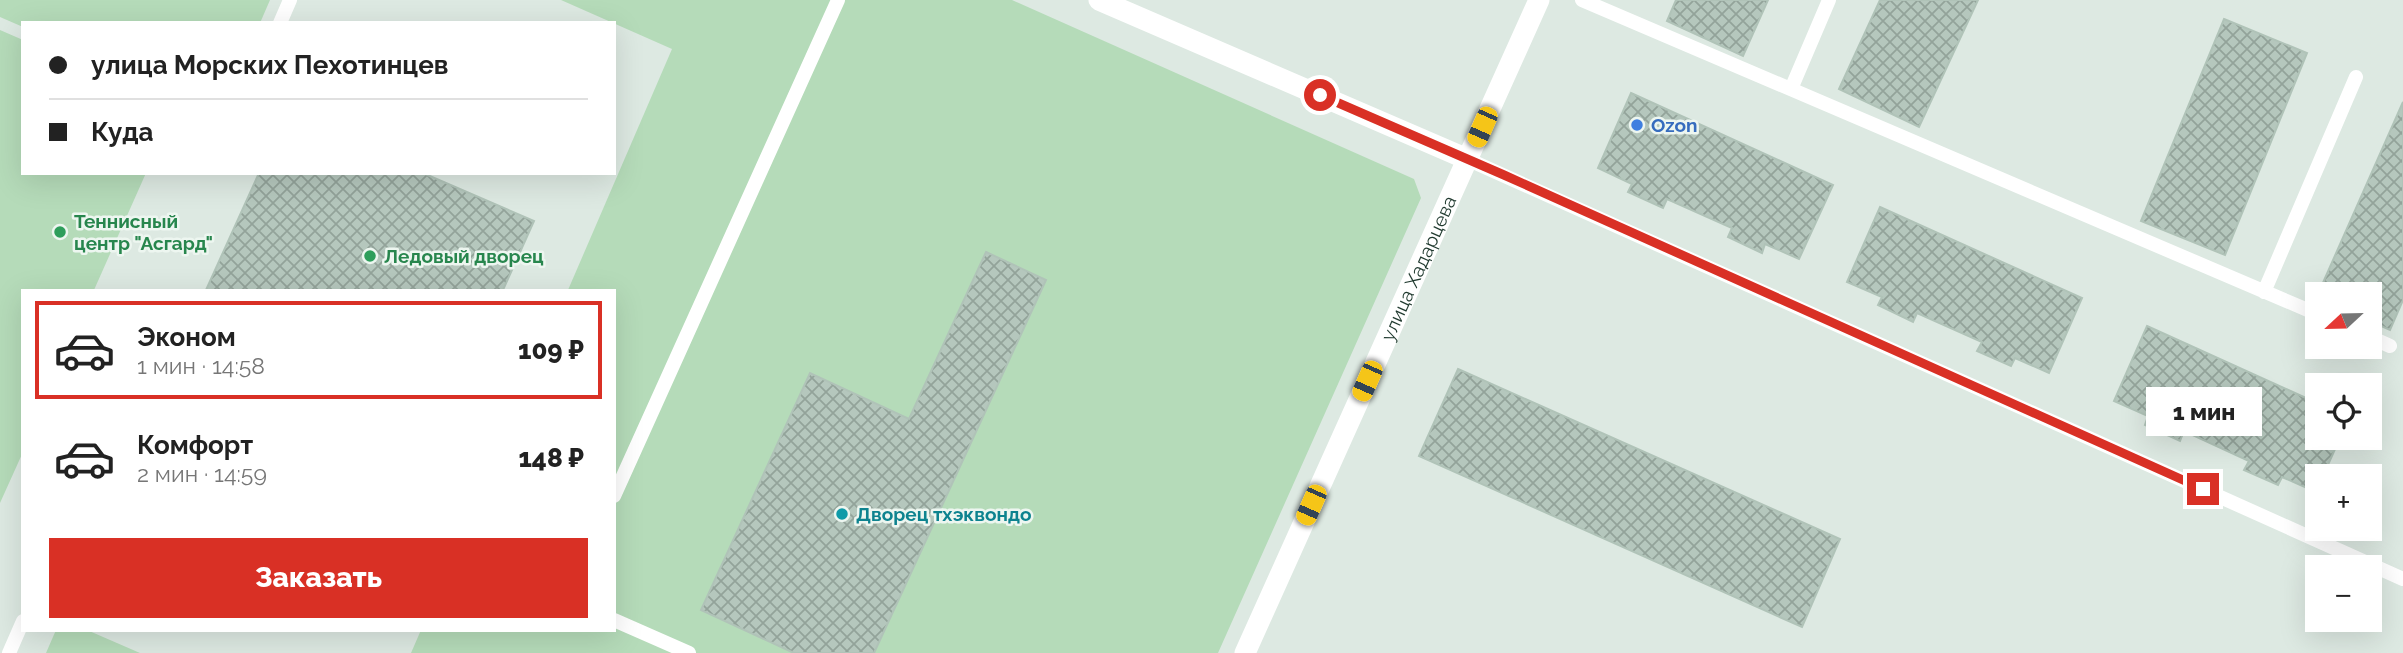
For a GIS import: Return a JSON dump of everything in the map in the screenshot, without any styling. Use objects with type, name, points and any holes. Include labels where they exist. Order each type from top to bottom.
[{"type":"street","points":[[1099,0],[1467,159]]},
{"type":"street","name":"улица Хадарцева","points":[[1245,653],[1539,0]]},
{"type":"lane","points":[[281,21],[290,0]]},
{"type":"lane","points":[[616,492],[838,0]]},
{"type":"lane","points":[[1582,0],[2305,309]]},
{"type":"lane","points":[[1791,89],[1829,0]]},
{"type":"lane","points":[[2264,292],[2356,77]]},
{"type":"lane","points":[[1467,159],[2403,579]]},
{"type":"lane","points":[[2382,342],[2390,346]]},
{"type":"lane","points":[[616,621],[689,653]]},
{"type":"lane","points":[[9,653],[21,626]]},
{"type":"green space","points":[[0,0],[270,0],[261,21],[21,21],[21,26],[0,17]]},
{"type":"green space","points":[[561,0],[1012,0],[1414,179],[1421,198],[1218,653],[411,653],[420,632],[616,632],[616,289],[568,289],[672,49],[616,24],[616,21],[609,21]]},
{"type":"green space","name":"Теннисный центр \"Асгард\"","points":[[0,30],[21,39],[21,175],[145,175],[94,289],[21,289],[21,456],[0,503]]},
{"type":"green space","points":[[55,632],[92,632],[140,653],[46,653]]},
{"type":"building","points":[[1676,0],[1768,0],[1743,56],[1667,21]]},
{"type":"building","points":[[1880,0],[1978,0],[1919,127],[1839,89]]},
{"type":"building","points":[[2224,19],[2307,53],[2225,255],[2141,221]]},
{"type":"building","points":[[1631,93],[1833,185],[1799,259],[1765,244],[1762,253],[1728,237],[1732,228],[1667,199],[1663,208],[1628,192],[1632,184],[1598,168]]},
{"type":"building","points":[[2403,102],[2403,300],[2390,330],[2382,326],[2382,282],[2323,282]]},
{"type":"building","name":"Ледовый дворец","points":[[258,175],[428,175],[534,221],[503,289],[206,289]]},
{"type":"building","points":[[1880,207],[2082,298],[2049,373],[2015,358],[2011,366],[1977,351],[1982,342],[1917,313],[1913,322],[1878,305],[1882,297],[1847,282]]},
{"type":"building","name":"Дворец тхэквондо","points":[[986,252],[1046,280],[874,653],[794,653],[701,610],[810,373],[909,419]]},
{"type":"building","points":[[2147,326],[2305,398],[2305,450],[2335,450],[2328,464],[2305,464],[2305,487],[2282,477],[2278,485],[2244,470],[2249,461],[2184,431],[2180,441],[2145,425],[2148,416],[2114,401]]},
{"type":"building","points":[[1458,369],[1840,539],[1802,627],[1419,456]]},
{"type":"place","name":"Ozon","points":[[1637,125]]},
{"type":"place","name":"Теннисный центр \"Асгард\"","points":[[60,232]]},
{"type":"place","name":"Ледовый дворец","points":[[370,256]]},
{"type":"place","name":"Дворец тхэквондо","points":[[842,514]]},
{"type":"route","points":[[1320,95],[2203,489]]}]
